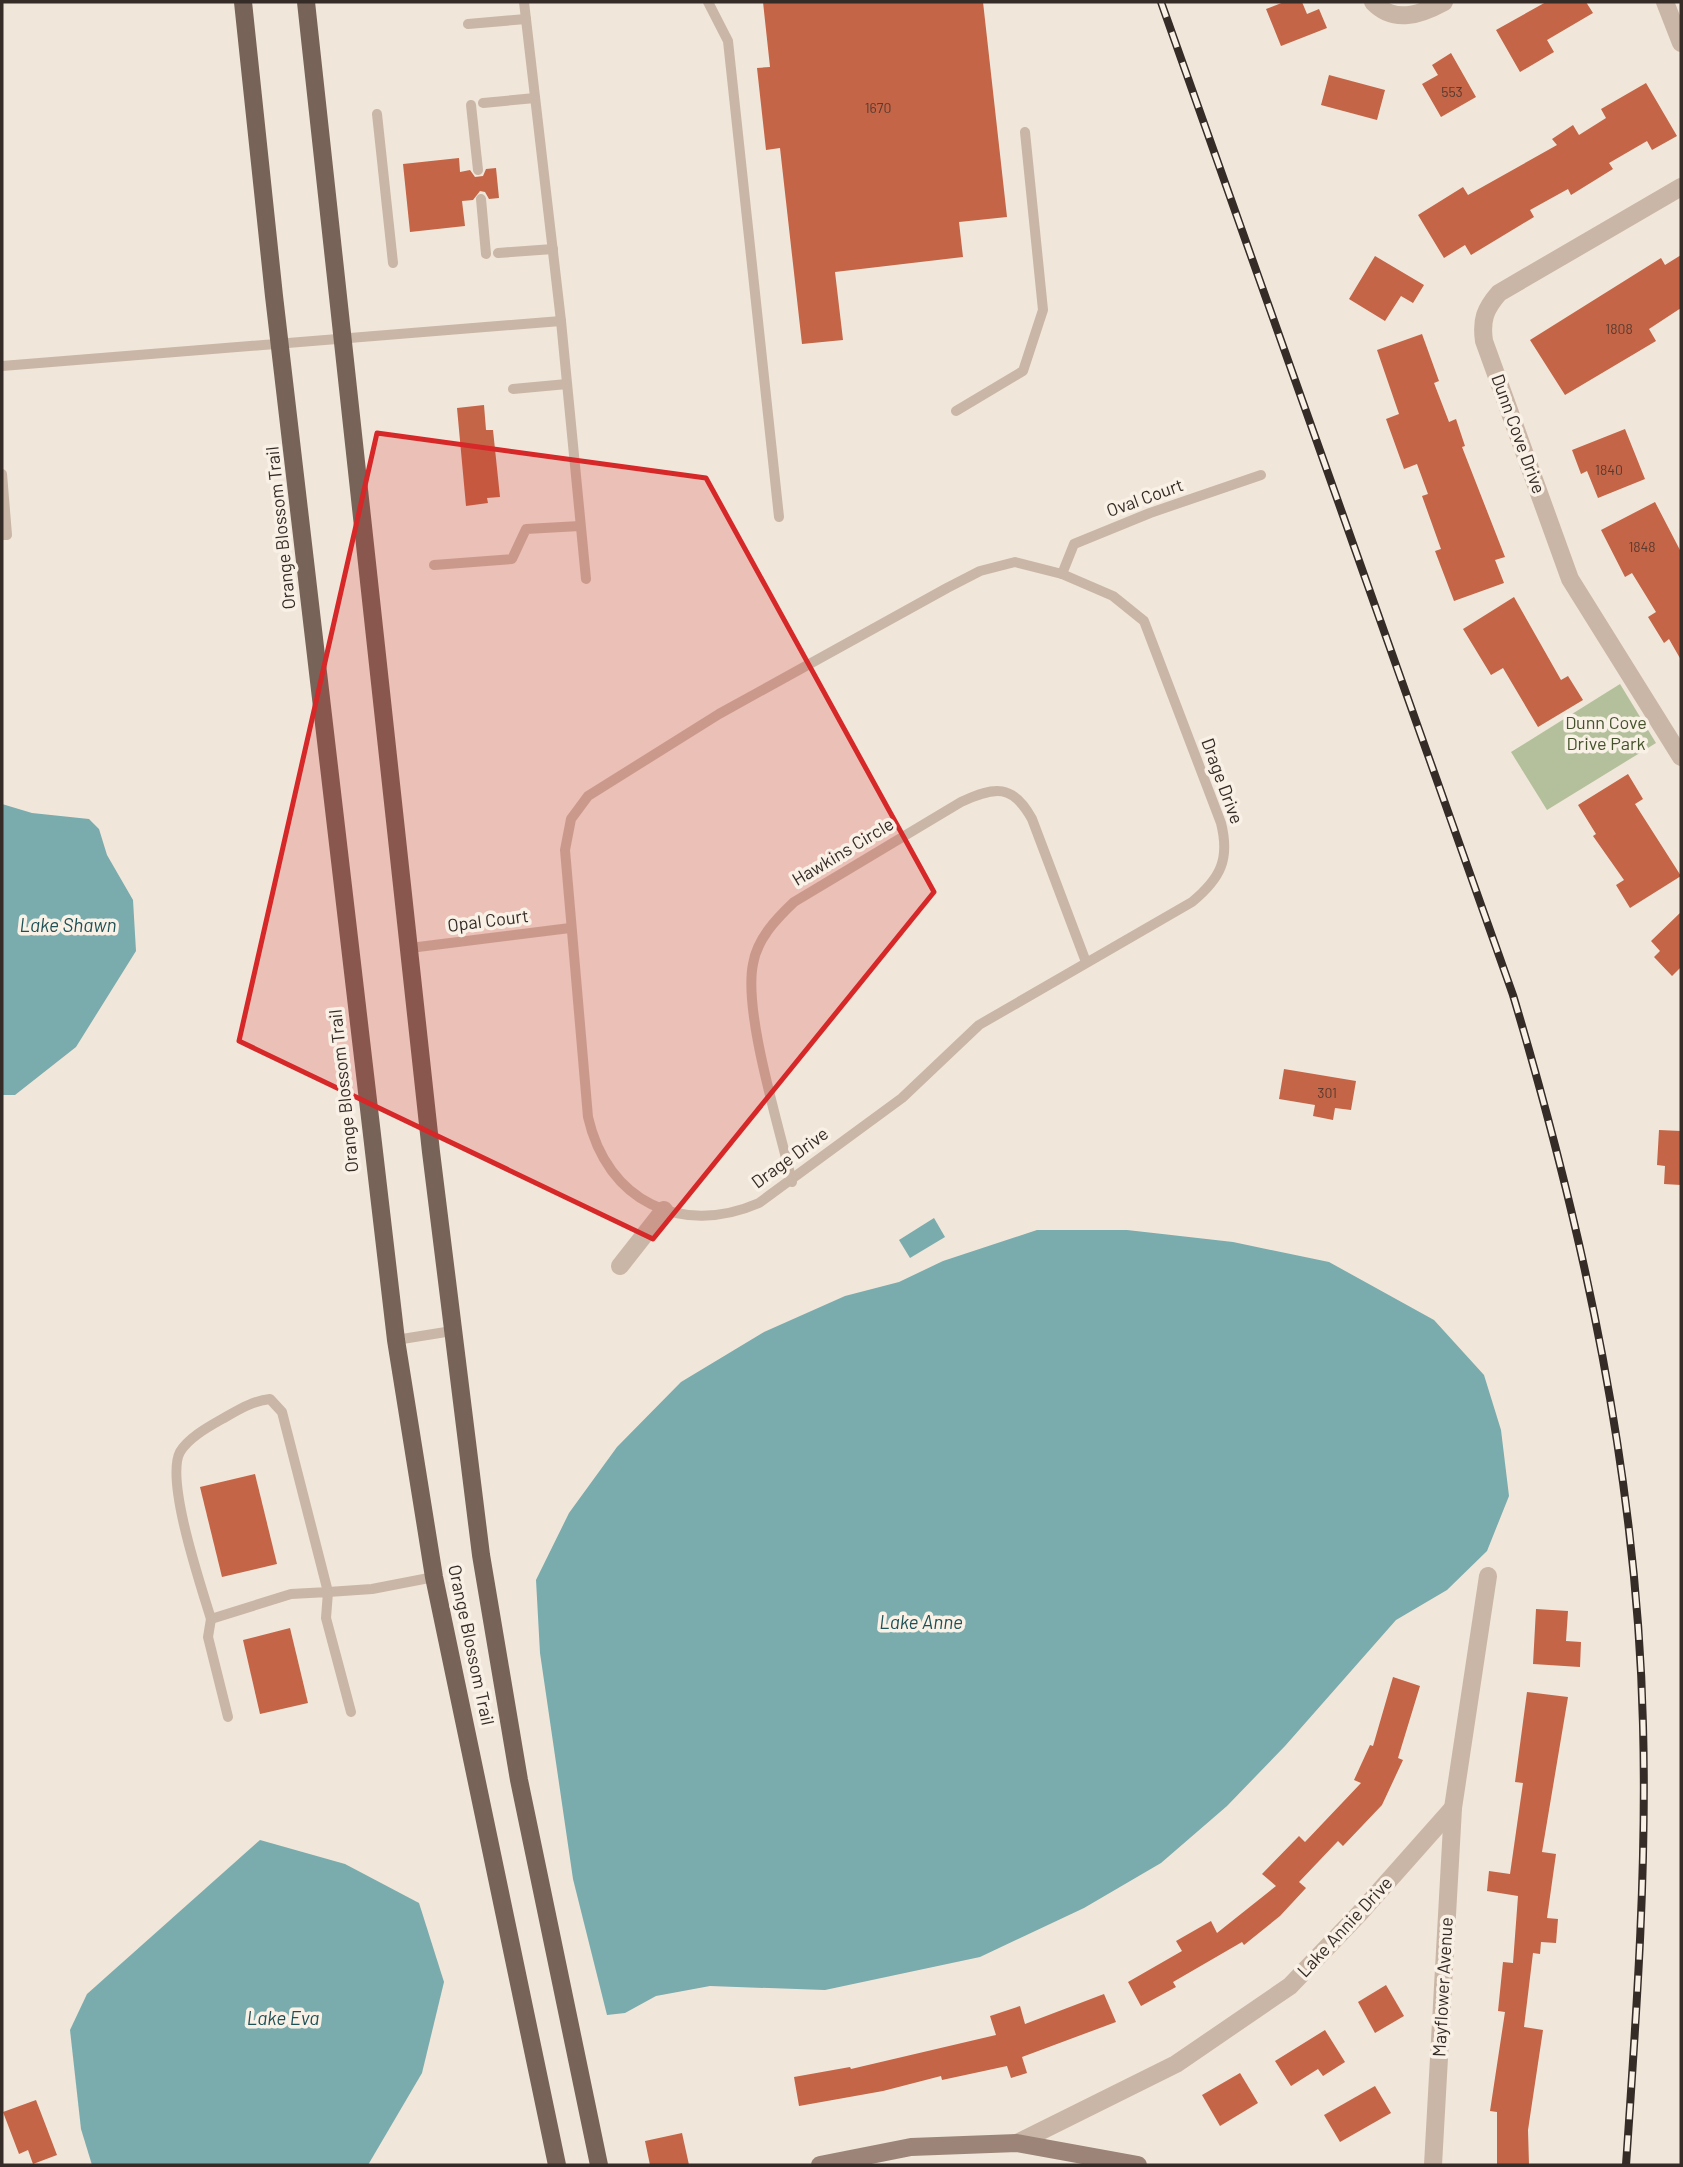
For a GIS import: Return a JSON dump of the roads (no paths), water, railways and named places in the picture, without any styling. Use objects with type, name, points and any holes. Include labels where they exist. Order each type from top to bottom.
[{"type":"main road","name":"Orange Blossom Trail","points":[[243,2],[396,1340],[434,1577],[557,2165]]},
{"type":"main road","name":"Orange Blossom Trail","points":[[306,2],[452,1331],[481,1555],[503,1697],[598,2165]]},
{"type":"street","points":[[1373,2],[1381,10],[1402,17],[1424,13],[1444,2]]},
{"type":"street","points":[[1665,2],[1681,43]]},
{"type":"street","name":"Dunn Cove Drive","points":[[1681,187],[1499,293],[1484,314],[1482,327],[1484,341],[1570,579],[1681,757]]},
{"type":"street","points":[[620,1266],[664,1210]]},
{"type":"street","points":[[1453,1808],[1488,1576]]},
{"type":"street","name":"Lake Annie Drive","points":[[1017,2143],[1176,2064],[1290,1986],[1359,1914],[1453,1808]]},
{"type":"street","name":"Mayflower Avenue","points":[[1433,2165],[1453,1808]]},
{"type":"street","points":[[821,2165],[911,2147],[1017,2143],[1139,2165]]},
{"type":"lane","points":[[524,2],[561,321],[586,579]]},
{"type":"lane","points":[[708,2],[728,41],[779,517]]},
{"type":"lane","points":[[468,24],[526,19]]},
{"type":"lane","points":[[483,103],[535,98]]},
{"type":"lane","points":[[471,105],[478,170]]},
{"type":"lane","points":[[377,114],[393,263]]},
{"type":"lane","points":[[956,411],[1023,371],[1043,310],[1025,132]]},
{"type":"lane","points":[[481,199],[492,254],[553,249]]},
{"type":"lane","points":[[2,366],[561,321]]},
{"type":"lane","points":[[513,389],[567,384]]},
{"type":"lane","points":[[2,474],[7,535],[2,535]]},
{"type":"lane","name":"Oval Court","points":[[1062,574],[1074,544],[1150,513],[1261,475]]},
{"type":"lane","points":[[434,565],[512,559],[526,529],[580,526]]},
{"type":"lane","name":"Drage Drive","points":[[1015,562],[1062,574],[1113,596],[1144,621],[1221,823],[1226,846],[1219,873],[1205,892],[1170,916],[1086,962],[969,1032],[902,1098],[792,1182],[759,1203],[735,1213],[694,1217],[664,1210],[620,1180],[602,1156],[592,1134],[570,928],[567,833],[571,819],[588,796],[719,714],[980,571],[1015,562]]},
{"type":"lane","name":"Hawkins Circle","points":[[792,1182],[755,1022],[751,985],[753,963],[759,947],[778,918],[794,902],[961,802],[983,793],[1006,791],[1019,799],[1032,819],[1086,962]]},
{"type":"lane","name":"Opal Court","points":[[410,948],[570,928]]},
{"type":"lane","points":[[396,1340],[452,1331]]},
{"type":"lane","points":[[228,1717],[208,1637],[211,1619],[178,1503],[177,1458],[191,1440],[255,1401],[270,1399],[282,1412],[328,1592],[326,1618],[351,1712]]},
{"type":"lane","points":[[211,1619],[291,1594],[372,1589],[434,1577]]},
{"type":"water","name":"Lake Shawn","points":[[2,804],[32,813],[89,819],[99,829],[107,855],[133,900],[136,951],[76,1047],[15,1095],[2,1095]]},
{"type":"water","points":[[934,1218],[945,1237],[910,1258],[899,1240]]},
{"type":"water","name":"Lake Anne","points":[[1037,1230],[1127,1230],[1233,1242],[1329,1262],[1434,1320],[1484,1375],[1501,1430],[1509,1496],[1487,1551],[1447,1590],[1396,1620],[1285,1746],[1227,1806],[1161,1863],[1084,1908],[980,1957],[825,1990],[710,1986],[656,1996],[625,2013],[607,2015],[573,1879],[540,1653],[536,1580],[569,1513],[617,1447],[681,1382],[764,1332],[845,1296],[899,1282],[943,1261]]},
{"type":"water","name":"Lake Eva","points":[[260,1840],[345,1864],[419,1903],[444,1982],[422,2073],[368,2165],[92,2165],[81,2129],[70,2030],[87,1994]]},
{"type":"railway","points":[[1161,2],[1513,995],[1539,1084],[1584,1265],[1618,1447],[1639,1632],[1644,1780],[1642,1890],[1626,2165]]},
{"type":"park label","name":"Dunn Cove Drive Park","points":[[1606,733]]}]
